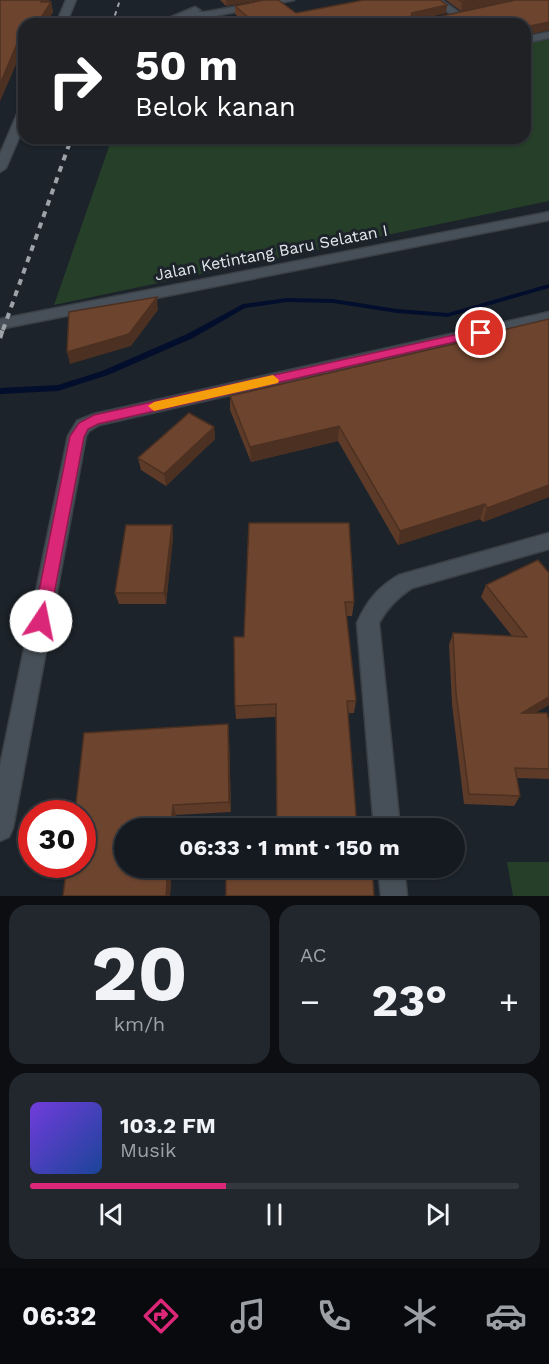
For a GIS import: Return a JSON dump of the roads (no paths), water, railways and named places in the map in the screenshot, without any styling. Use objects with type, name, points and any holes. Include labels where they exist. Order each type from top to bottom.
[{"type":"street","points":[[64,18],[71,0]]},
{"type":"street","points":[[202,12],[243,0]]},
{"type":"street","points":[[176,18],[202,12],[289,0]]},
{"type":"street","points":[[436,0],[454,17],[470,14]]},
{"type":"street","points":[[202,12],[208,18]]},
{"type":"street","points":[[531,39],[549,35]]},
{"type":"street","points":[[1,162],[18,125]]},
{"type":"street","name":"Jalan Ketintang Baru Selatan I","points":[[0,324],[549,216]]},
{"type":"street","points":[[0,828],[77,436],[83,426],[94,420],[549,317]]},
{"type":"street","points":[[386,818],[368,623],[377,603],[388,592],[406,581],[549,541]]},
{"type":"street","points":[[392,878],[394,896]]},
{"type":"waterway","points":[[0,391],[58,388],[105,373],[190,336],[243,306],[287,300],[333,301],[397,311],[448,315],[549,286]]},
{"type":"railway","points":[[114,18],[120,0]]},
{"type":"railway","points":[[3,330],[69,144]]},
{"type":"railway","points":[[0,338],[3,328]]}]
